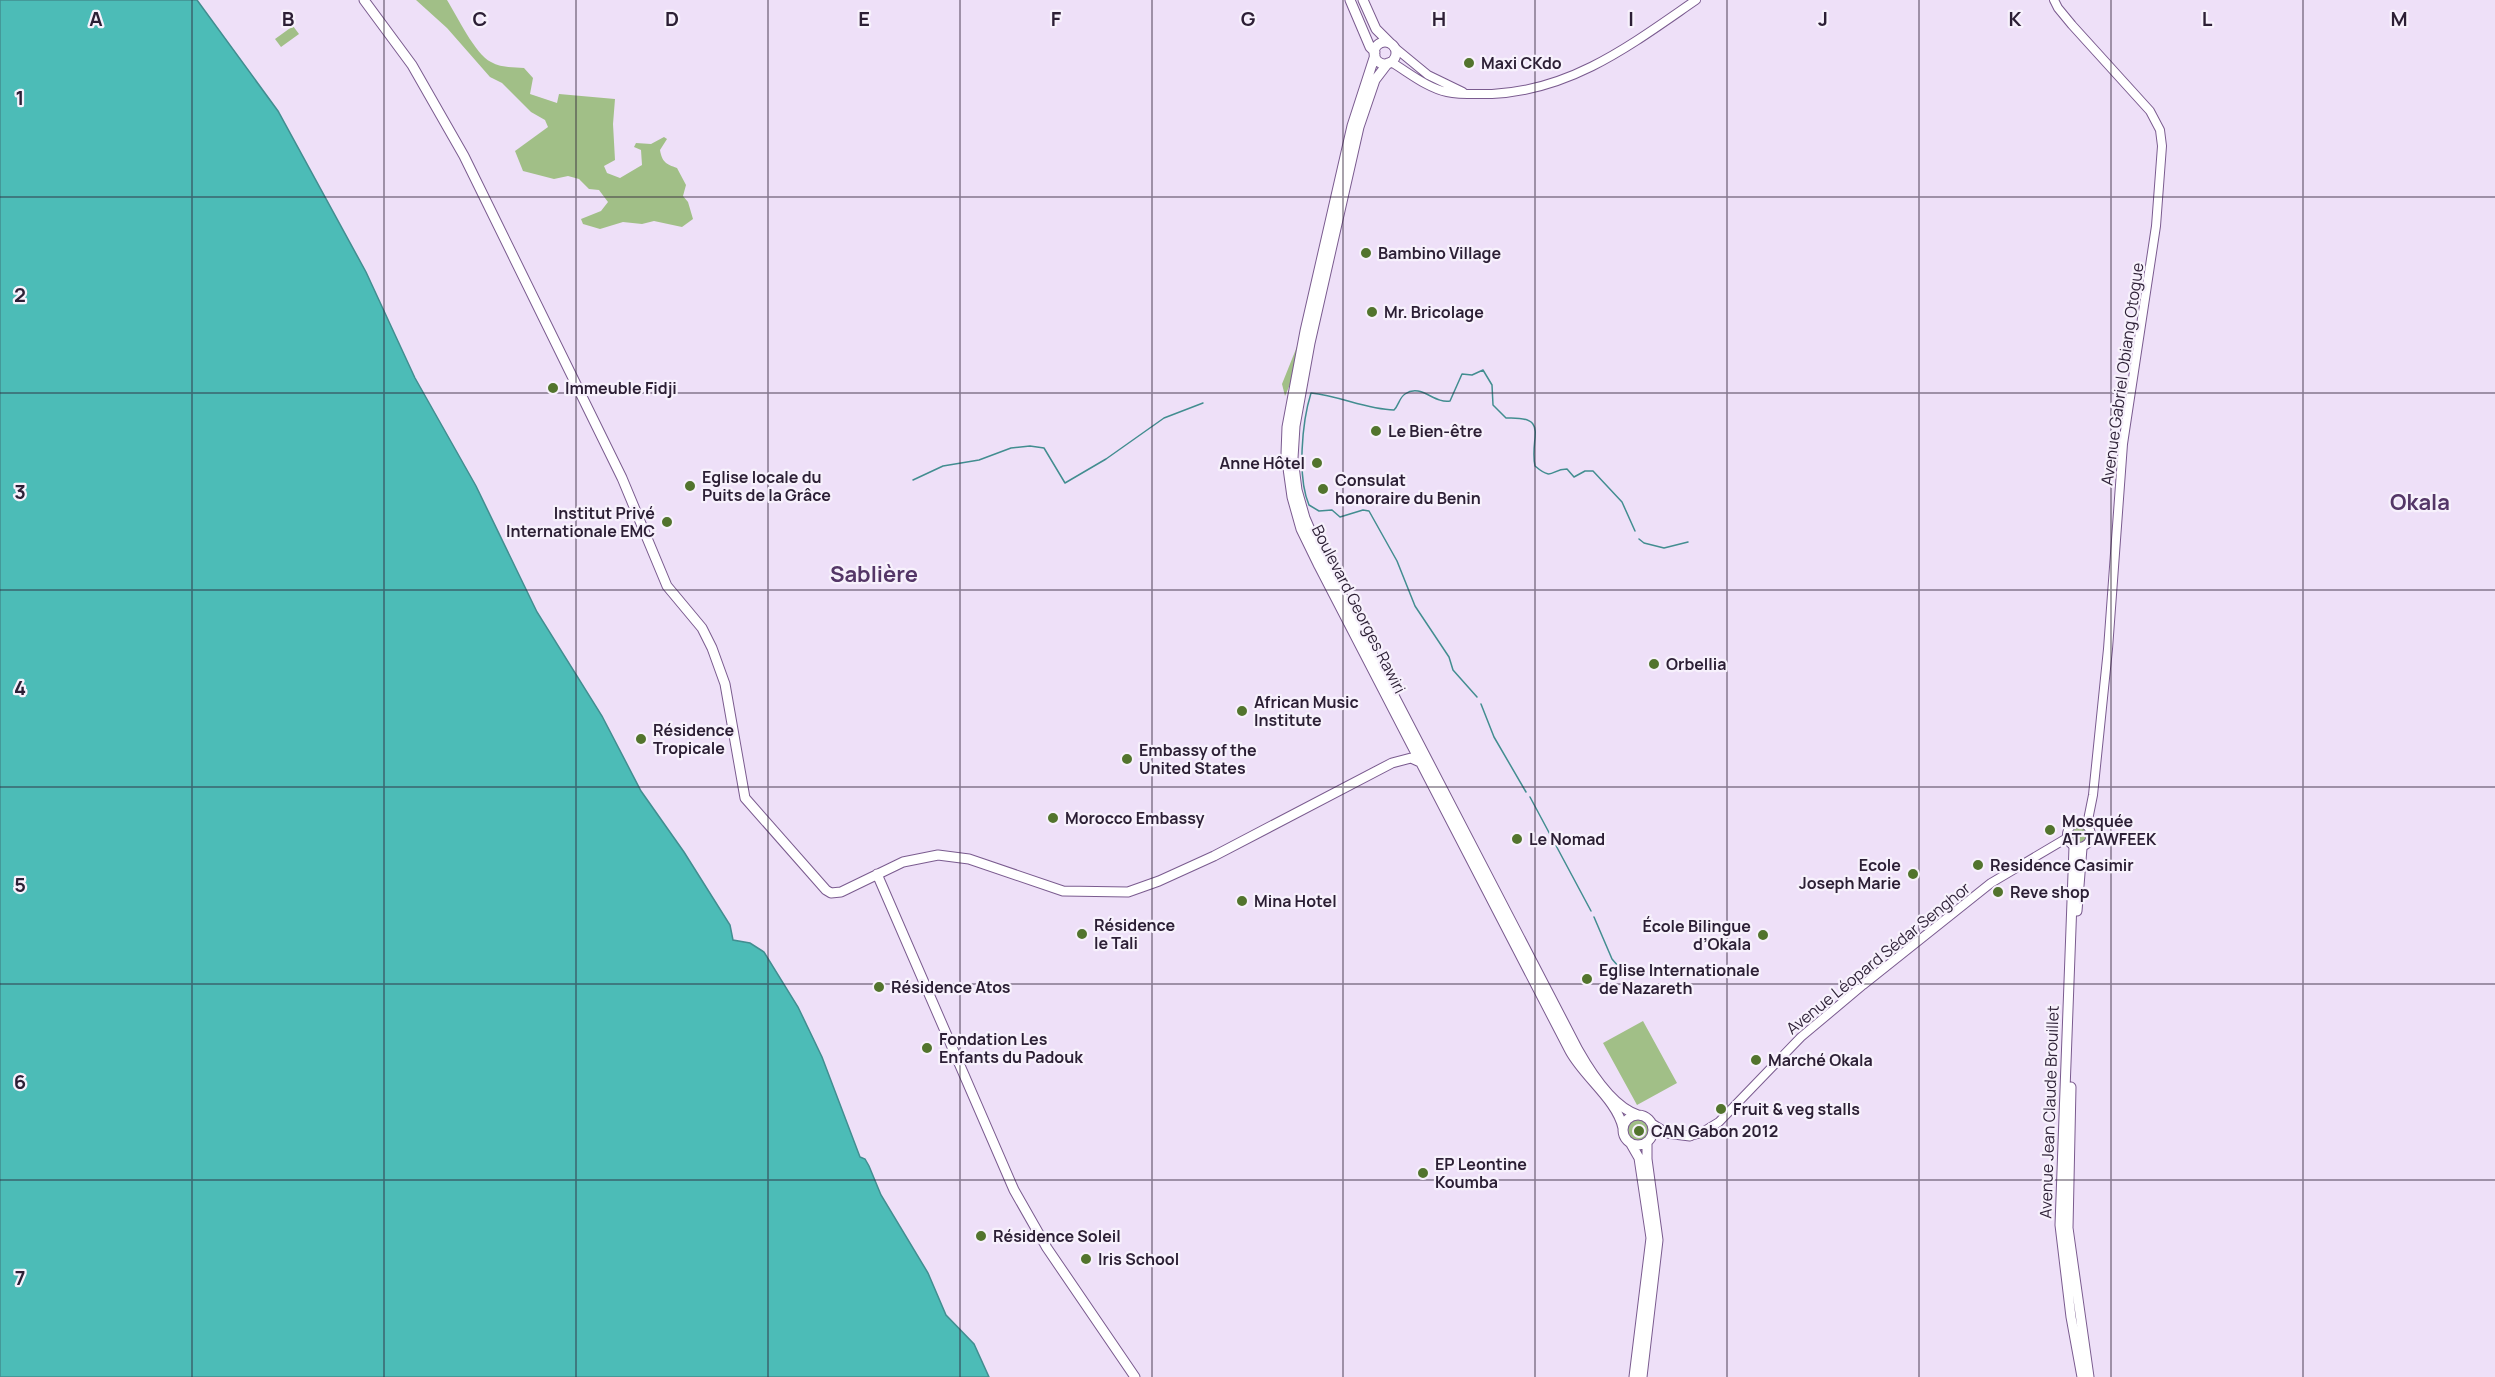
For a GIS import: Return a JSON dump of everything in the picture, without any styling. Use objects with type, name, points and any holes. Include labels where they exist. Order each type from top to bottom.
[{"type":"main road","points":[[364,0],[412,65],[464,156],[622,478],[668,586],[702,628],[712,648],[725,684],[745,798],[755,813],[826,890],[841,892],[912,859],[948,855],[969,859],[1063,891],[1086,894],[1128,892],[1185,870],[1323,797],[1402,759],[1414,758],[1422,763]]},
{"type":"main road","points":[[1350,0],[1370,47],[1380,62],[1389,63],[1396,55],[1392,45],[1376,29],[1363,0]]},
{"type":"main road","points":[[1375,54],[1378,45],[1392,45]]},
{"type":"main road","name":"Boulevard Georges Rawiri","points":[[1375,54],[1353,119],[1291,399],[1286,454],[1294,507],[1306,540],[1573,1056],[1582,1072],[1615,1109],[1623,1128]]},
{"type":"main road","name":"Boulevard Georges Rawiri","points":[[1389,63],[1377,75],[1361,118],[1310,343],[1293,439],[1293,464],[1299,500],[1321,555],[1578,1050],[1587,1066],[1625,1109],[1638,1115]]},
{"type":"main road","points":[[1402,759],[1409,751],[1410,740]]},
{"type":"main road","name":"Avenue Jean Claude Brouillet","points":[[2078,847],[2060,1225],[2071,1317],[2082,1377]]},
{"type":"main road","name":"Avenue Jean Claude Brouillet","points":[[2078,847],[2068,1224],[2080,1330],[2089,1377]]},
{"type":"main road","points":[[877,874],[1014,1191],[1047,1248],[1135,1377]]},
{"type":"main road","points":[[1634,1377],[1651,1238],[1639,1158],[1625,1137],[1623,1128],[1628,1118],[1638,1115],[1647,1117],[1654,1132],[1649,1141],[1647,1159],[1658,1240],[1642,1377]]},
{"type":"main road","points":[[1652,1124],[1666,1133],[1690,1136]]},
{"type":"main road","points":[[1631,1144],[1639,1146],[1649,1141],[1690,1136]]},
{"type":"street","points":[[1389,63],[1439,90],[1464,93],[1527,91],[1567,79],[1610,57],[1696,0]]},
{"type":"street","name":"Avenue Gabriel Obiang Otogue","points":[[2055,0],[2058,8],[2072,25],[2150,111],[2160,130],[2162,146],[2152,257],[2123,444],[2108,649],[2093,795],[2087,825]]},
{"type":"street","points":[[1392,45],[1428,75],[1464,93]]},
{"type":"street","points":[[2074,824],[2087,825],[2092,838],[2078,847],[2067,838],[2068,830],[2074,824]]},
{"type":"street","name":"Avenue Léopard Sédar Senghor","points":[[1690,1136],[1701,1133],[1719,1122],[1811,1027],[1991,883],[2067,838]]},
{"type":"shaded area","points":[[0,0],[197,0],[278,111],[366,272],[415,378],[476,486],[537,612],[602,716],[641,791],[684,852],[730,925],[733,940],[750,943],[764,952],[798,1007],[822,1057],[860,1157],[865,1159],[881,1195],[928,1273],[946,1315],[974,1344],[989,1377],[0,1377]]},
{"type":"shaded area","points":[[416,0],[447,0],[461,25],[485,58],[499,65],[524,68],[533,78],[530,94],[557,103],[559,94],[615,99],[613,124],[615,160],[604,166],[607,173],[620,178],[642,165],[641,150],[634,147],[636,143],[651,144],[664,137],[667,139],[660,150],[661,154],[665,162],[677,168],[686,185],[683,196],[688,202],[693,219],[682,227],[654,221],[642,224],[623,222],[600,229],[583,224],[581,219],[601,211],[608,202],[599,190],[589,189],[579,179],[568,176],[554,179],[523,171],[515,151],[548,127],[545,120],[531,112],[502,83],[490,77],[447,28]]},
{"type":"shaded area","points":[[293,26],[299,34],[281,47],[275,39]]},
{"type":"shaded area","points":[[1298,344],[1291,382],[1285,396],[1282,384]]},
{"type":"shaded area","points":[[2076,827],[2082,827],[2087,835],[2085,841],[2076,843],[2071,838],[2071,832]]},
{"type":"shaded area","points":[[1643,1021],[1677,1083],[1637,1105],[1603,1043]]},
{"type":"shaded area","points":[[1638,1119],[1647,1122],[1650,1131],[1647,1140],[1638,1143],[1629,1140],[1626,1131],[1629,1122]]},
{"type":"waterway","points":[[1477,697],[1453,670],[1449,657],[1415,606],[1397,561],[1369,511],[1363,510],[1340,517],[1332,510],[1319,511],[1309,505],[1303,480],[1302,449],[1311,393],[1394,410],[1403,396],[1411,391],[1422,392],[1438,400],[1450,401],[1462,374],[1472,375],[1483,370],[1492,385],[1493,405],[1506,418],[1520,418],[1533,425],[1535,466],[1549,474],[1567,469],[1574,477],[1585,471],[1593,471],[1622,502],[1635,531]]},
{"type":"waterway","points":[[913,480],[943,466],[979,460],[1011,448],[1030,446],[1044,448],[1065,483],[1106,459],[1164,418],[1203,403]]},
{"type":"waterway","points":[[1639,539],[1644,543],[1664,548],[1688,542]]},
{"type":"waterway","points":[[1481,704],[1494,737],[1526,792]]},
{"type":"waterway","points":[[1530,797],[1591,911]]},
{"type":"waterway","points":[[1594,917],[1612,959],[1624,973]]},
{"type":"place","name":"Maxi CKdo","points":[[1469,63]]},
{"type":"place","name":"Bambino Village","points":[[1366,253]]},
{"type":"place","name":"Mr. Bricolage","points":[[1372,312]]},
{"type":"place","name":"Immeuble Fidji","points":[[553,388]]},
{"type":"place","name":"Le Bien-être","points":[[1376,431]]},
{"type":"place","name":"Anne Hôtel","points":[[1317,463]]},
{"type":"place","name":"Eglise locale du Puits de la Grâce","points":[[690,486]]},
{"type":"place","name":"Consulat honoraire du Benin","points":[[1323,489]]},
{"type":"place","name":"Institut Privé Internationale EMC","points":[[667,522]]},
{"type":"place","name":"Orbellia","points":[[1654,664]]},
{"type":"place","name":"African Music Institute","points":[[1242,711]]},
{"type":"place","name":"Résidence Tropicale","points":[[641,739]]},
{"type":"place","name":"Embassy of the United States","points":[[1127,759]]},
{"type":"place","name":"Morocco Embassy","points":[[1053,818]]},
{"type":"place","name":"Mosquée AT TAWFEEK","points":[[2050,830]]},
{"type":"place","name":"Le Nomad","points":[[1517,839]]},
{"type":"place","name":"Residence Casimir","points":[[1978,865]]},
{"type":"place","name":"Ecole Joseph Marie","points":[[1913,874]]},
{"type":"place","name":"Reve shop","points":[[1998,892]]},
{"type":"place","name":"Mina Hotel","points":[[1242,901]]},
{"type":"place","name":"Résidence le Tali","points":[[1082,934]]},
{"type":"place","name":"École Bilingue d’Okala","points":[[1763,935]]},
{"type":"place","name":"Eglise Internationale de Nazareth","points":[[1587,979]]},
{"type":"place","name":"Résidence Atos","points":[[879,987]]},
{"type":"place","name":"Fondation Les Enfants du Padouk","points":[[927,1048]]},
{"type":"place","name":"Marché Okala","points":[[1756,1060]]},
{"type":"place","name":"Fruit & veg stalls","points":[[1721,1109]]},
{"type":"place","name":"CAN Gabon 2012","points":[[1639,1131]]},
{"type":"place","name":"EP Leontine Koumba","points":[[1423,1173]]},
{"type":"place","name":"Résidence Soleil","points":[[981,1236]]},
{"type":"place","name":"Iris School","points":[[1086,1259]]},
{"type":"district","name":"Okala","points":[[2420,502]]},
{"type":"district","name":"Sablière","points":[[874,574]]}]
